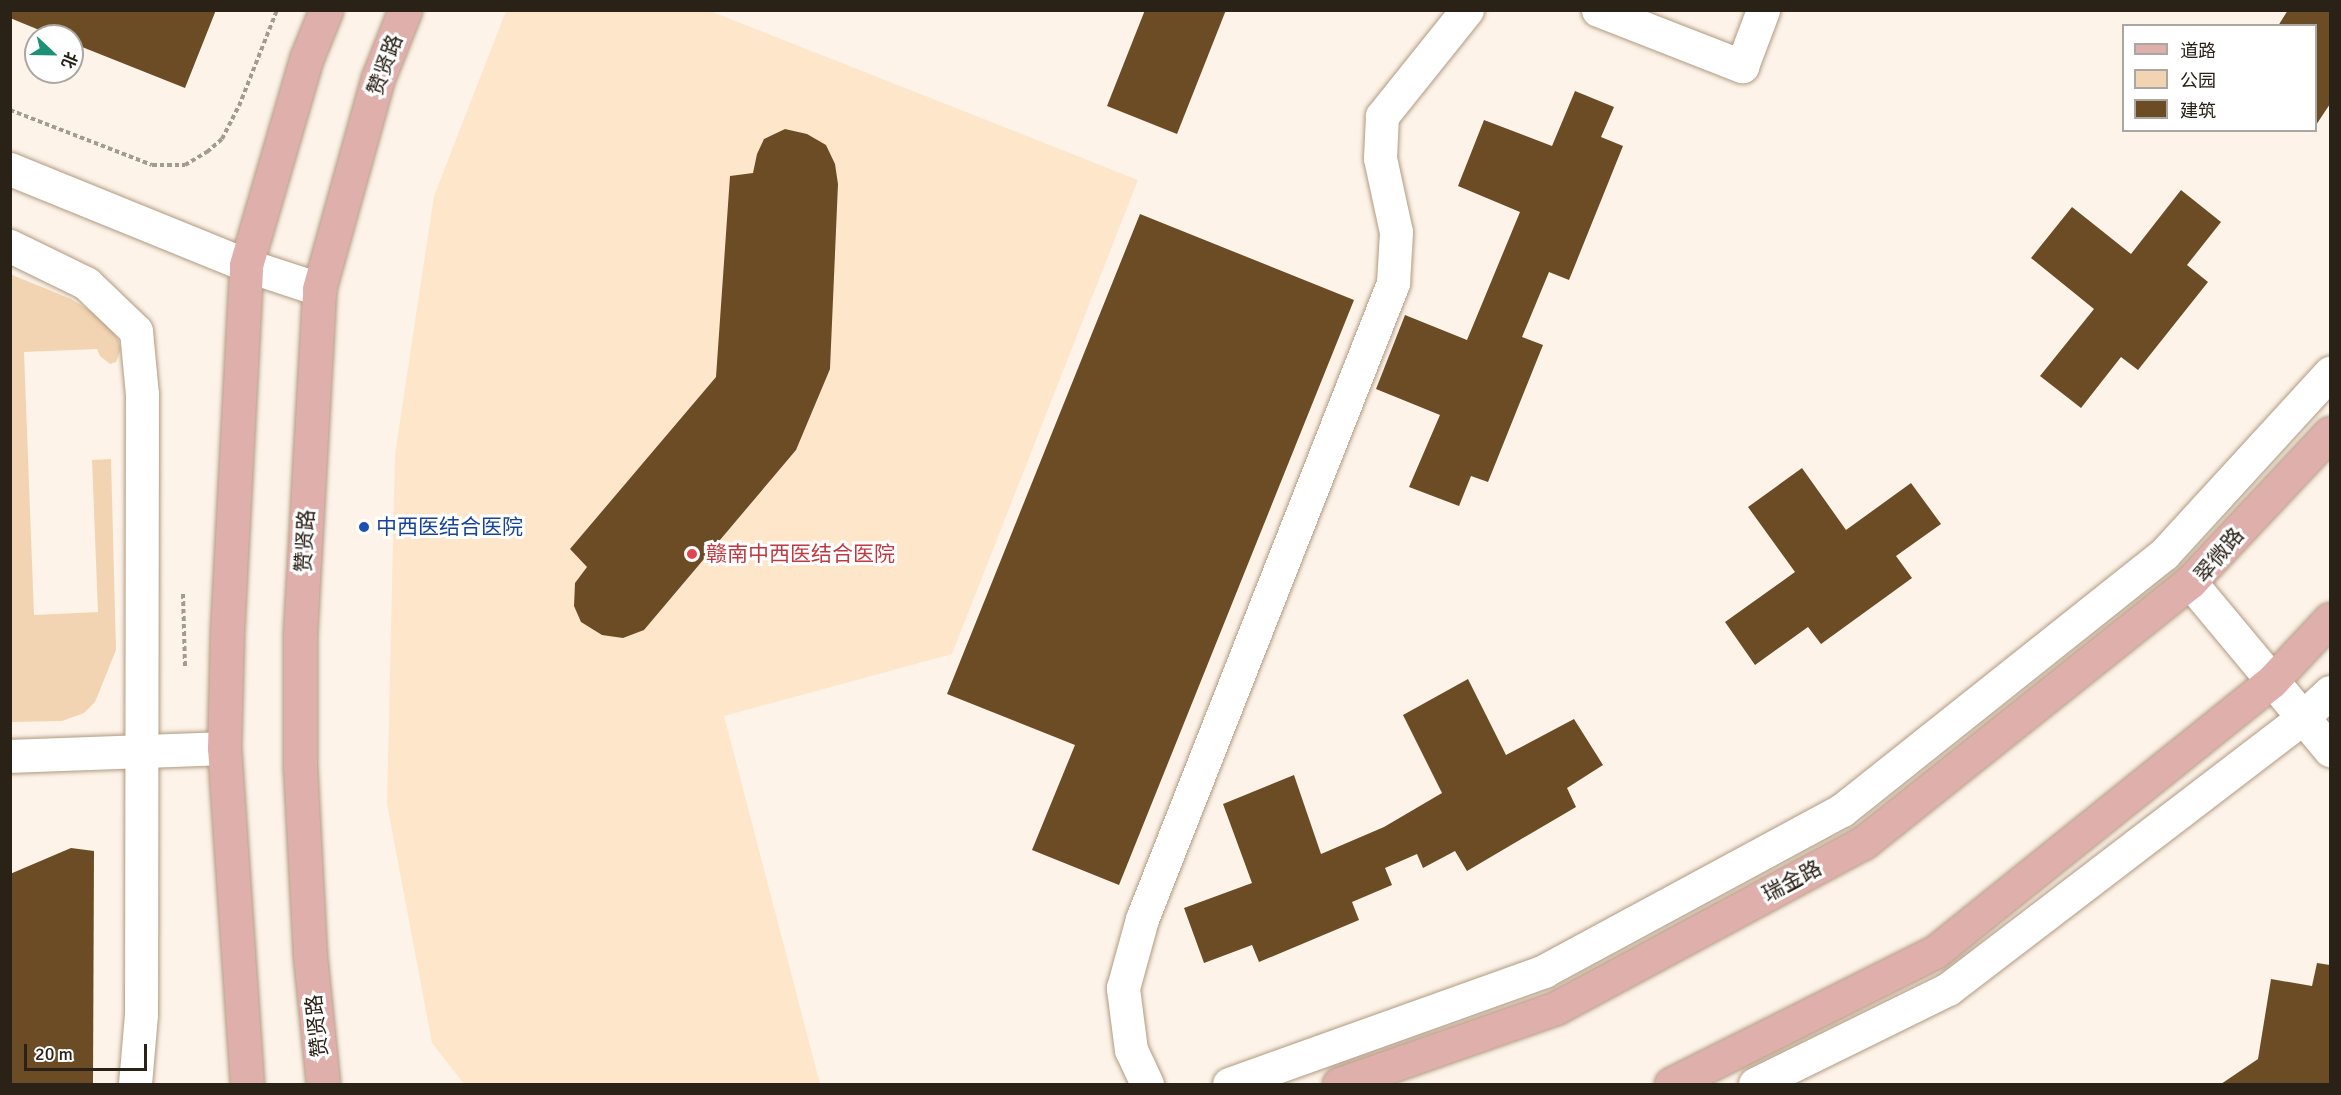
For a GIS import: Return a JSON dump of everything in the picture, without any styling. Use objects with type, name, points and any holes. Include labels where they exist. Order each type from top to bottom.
[{"type":"main road","points":[[247,1084],[224,748],[227,632],[246,265],[307,57],[326,10]]},
{"type":"main road","name":"赞贤路","points":[[323,1084],[310,956],[300,768],[300,634],[319,289],[378,78],[405,10]]},
{"type":"main road","name":"翠微路","points":[[2190,582],[2331,433]]},
{"type":"main road","name":"瑞金路","points":[[1339,1084],[1556,1008],[1863,843],[2190,582]]},
{"type":"main road","points":[[1671,1084],[1935,952],[2271,682],[2331,619]]},
{"type":"street","points":[[1147,1084],[1131,1050],[1123,988],[1142,919],[1393,283],[1396,232],[1380,158],[1382,116],[1467,10]]},
{"type":"street","points":[[1598,10],[1742,66],[1763,10]]},
{"type":"street","points":[[10,169],[246,265],[319,289]]},
{"type":"street","points":[[10,246],[86,283],[136,331],[142,394],[142,753],[141,1014],[135,1084]]},
{"type":"street","points":[[1229,1084],[1545,971],[1842,810],[2164,554],[2331,373]]},
{"type":"street","name":"翠微路","points":[[2190,582],[2271,682],[2331,750]]},
{"type":"street","points":[[1755,1084],[1948,989],[2302,718],[2331,692]]},
{"type":"street","points":[[10,756],[142,753],[224,748]]},
{"type":"path","points":[[10,110],[152,165],[185,165],[207,152],[222,139],[239,106],[277,10]]},
{"type":"shaded area","name":"赣南中西医结合医院","points":[[506,11],[710,11],[1138,180],[952,654],[724,716],[820,1084],[464,1084],[432,1043],[387,804],[395,454],[434,196]]},
{"type":"green space","points":[[10,274],[71,299],[100,317],[116,335],[121,349],[116,362],[110,364],[100,356],[97,349],[24,352],[34,615],[98,612],[92,460],[111,459],[116,650],[95,702],[84,713],[62,721],[11,722]]},
{"type":"building","points":[[10,10],[216,10],[185,88],[84,48],[84,24],[25,24],[10,18]]},
{"type":"building","points":[[1145,10],[1226,10],[1177,134],[1107,106]]},
{"type":"building","points":[[2288,10],[2330,10],[2330,104],[2317,124],[2317,24],[2279,24]]},
{"type":"building","points":[[1575,91],[1614,107],[1601,137],[1623,146],[1569,280],[1549,272],[1522,337],[1543,345],[1488,482],[1471,476],[1459,506],[1409,487],[1440,415],[1376,389],[1405,315],[1467,340],[1520,212],[1458,186],[1484,120],[1552,146]]},
{"type":"building","points":[[785,129],[807,134],[826,145],[835,164],[838,184],[830,369],[796,450],[644,630],[623,638],[602,635],[581,622],[574,606],[575,583],[587,567],[570,549],[716,377],[730,176],[753,173],[757,154],[764,139]]},
{"type":"building","points":[[2181,190],[2221,222],[2187,265],[2208,282],[2138,370],[2121,357],[2081,408],[2040,376],[2094,309],[2031,258],[2072,207],[2131,254]]},
{"type":"building","points":[[1140,214],[1354,300],[1119,885],[1032,850],[1075,745],[947,694]]},
{"type":"building","points":[[1802,468],[1846,530],[1911,483],[1941,524],[1896,556],[1912,578],[1821,644],[1808,627],[1755,665],[1725,622],[1795,572],[1748,507]]},
{"type":"building","points":[[1468,679],[1506,755],[1574,719],[1603,765],[1567,788],[1576,807],[1467,871],[1455,851],[1423,868],[1417,854],[1385,868],[1392,885],[1352,902],[1359,920],[1259,962],[1252,945],[1204,963],[1184,908],[1252,883],[1223,804],[1294,775],[1321,854],[1384,827],[1442,793],[1403,715]]},
{"type":"building","points":[[71,848],[94,851],[93,1084],[10,1084],[10,874]]},
{"type":"building","points":[[2317,963],[2330,965],[2330,1084],[2221,1084],[2258,1059],[2271,979],[2312,986]]},
{"type":"place","name":"中西医结合医院","points":[[364,527]]},
{"type":"place","name":"赣南中西医结合医院","points":[[692,554]]}]
